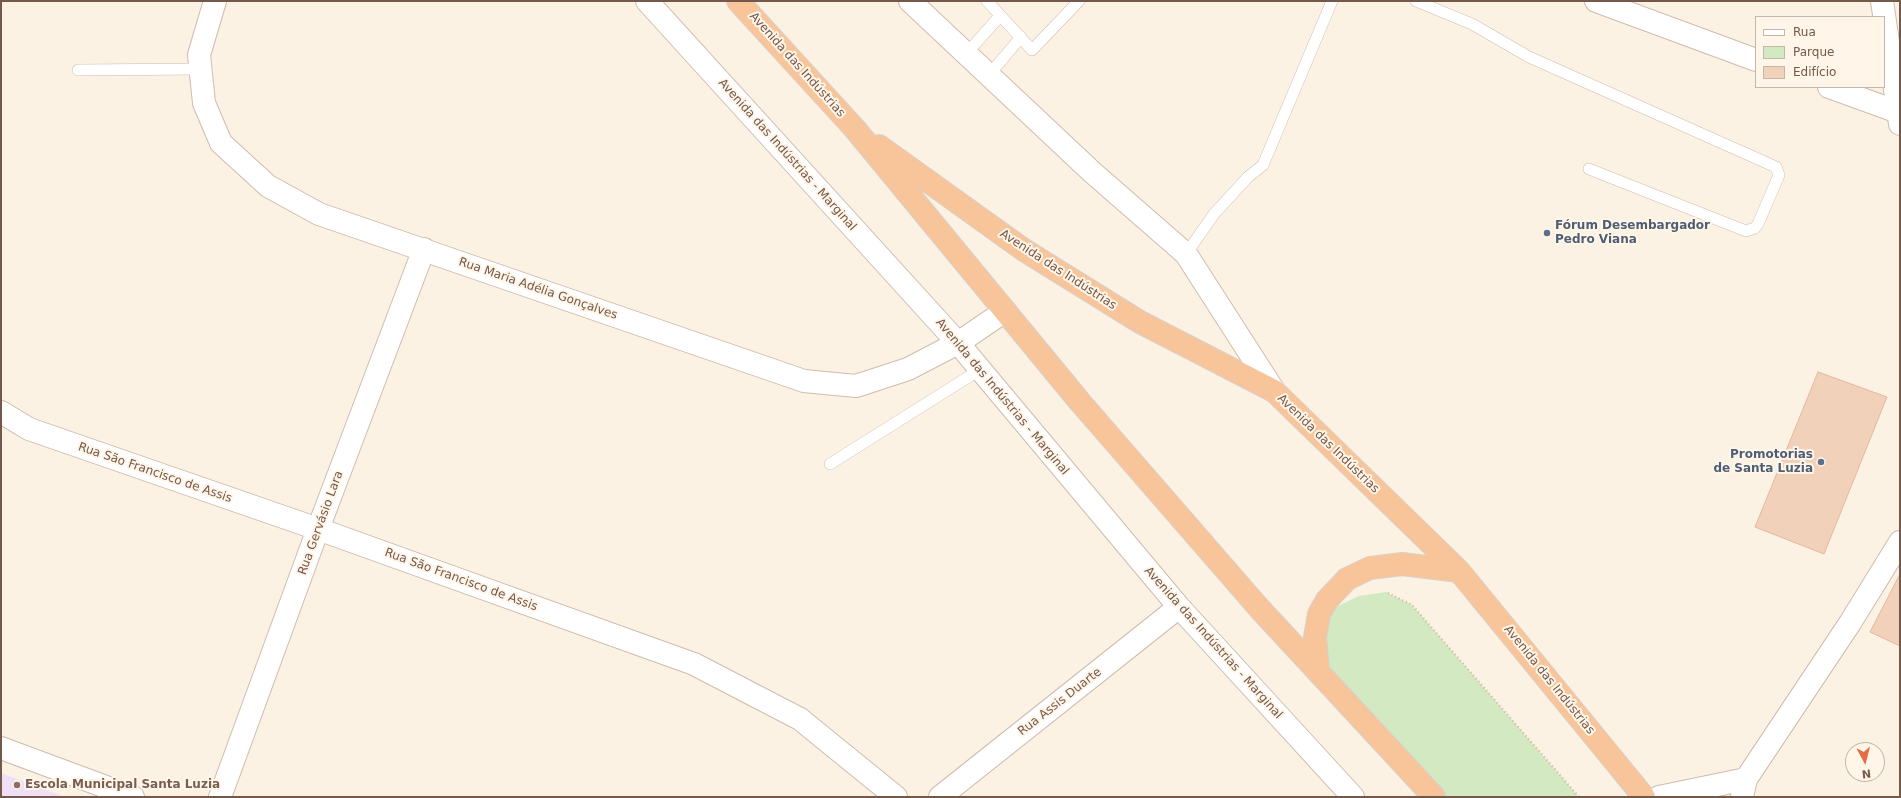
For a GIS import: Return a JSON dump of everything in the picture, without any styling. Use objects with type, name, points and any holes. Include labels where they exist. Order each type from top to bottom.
[{"type":"highway","name":"Avenida das Indústrias","points":[[738,1],[855,129],[1080,402],[1259,608],[1434,797]]},
{"type":"highway","name":"Avenida das Indústrias","points":[[855,129],[1024,250],[1140,322],[1274,391],[1459,571],[1644,797]]},
{"type":"highway","points":[[1318,670],[1315,637],[1319,614],[1327,600],[1347,579],[1370,568],[1402,564],[1459,571]]},
{"type":"street","name":"Rua Maria Adélia Gonçalves","points":[[215,1],[199,55],[204,103],[221,143],[268,186],[319,214],[804,381],[856,386],[908,369],[958,343],[1005,312]]},
{"type":"street","name":"Avenida das Indústrias - Marginal","points":[[647,1],[958,343],[1179,607],[1353,797]]},
{"type":"street","points":[[910,1],[1092,172],[1186,254],[1274,391]]},
{"type":"street","points":[[1596,1],[1755,60]]},
{"type":"street","points":[[1882,1],[1884,16]]},
{"type":"street","points":[[1885,22],[1899,118]]},
{"type":"street","points":[[1831,88],[1899,118]]},
{"type":"street","name":"Rua Gervásio Lara","points":[[220,797],[318,529],[424,249]]},
{"type":"street","name":"Rua São Francisco de Assis","points":[[1,412],[29,429],[318,529],[694,664],[800,719],[896,797]]},
{"type":"street","points":[[1659,797],[1744,788],[1900,542]]},
{"type":"street","name":"Rua Assis Duarte","points":[[940,797],[1179,607]]},
{"type":"street","points":[[1,748],[133,797]]},
{"type":"lane","points":[[987,1],[1032,50],[1079,1]]},
{"type":"lane","points":[[1186,254],[1214,214],[1248,177],[1263,165],[1332,1]]},
{"type":"lane","points":[[1416,1],[1472,24],[1529,57],[1776,167],[1779,175],[1758,224],[1755,228],[1746,231],[1589,169]]},
{"type":"lane","points":[[966,54],[1000,16]]},
{"type":"lane","points":[[989,76],[1021,37]]},
{"type":"lane","points":[[78,70],[200,69]]},
{"type":"lane","points":[[830,464],[980,369]]},
{"type":"path","points":[[1386,592],[1412,604],[1579,797]]},
{"type":"shaded area","name":"Escola Municipal Santa Luzia","points":[[1,773],[65,797],[1,797]]},
{"type":"green space","points":[[1386,592],[1412,605],[1579,797],[1442,797],[1327,670],[1321,639],[1334,608],[1359,596]]},
{"type":"building","name":"Promotorias de Santa Luzia","points":[[1818,372],[1887,397],[1824,554],[1755,527]]},
{"type":"building","points":[[1900,574],[1900,646],[1870,632]]},
{"type":"place","name":"Fórum Desembargador Pedro Viana","points":[[1547,233]]},
{"type":"place","name":"Promotorias de Santa Luzia","points":[[1821,462]]},
{"type":"place","name":"Escola Municipal Santa Luzia","points":[[17,785]]}]
